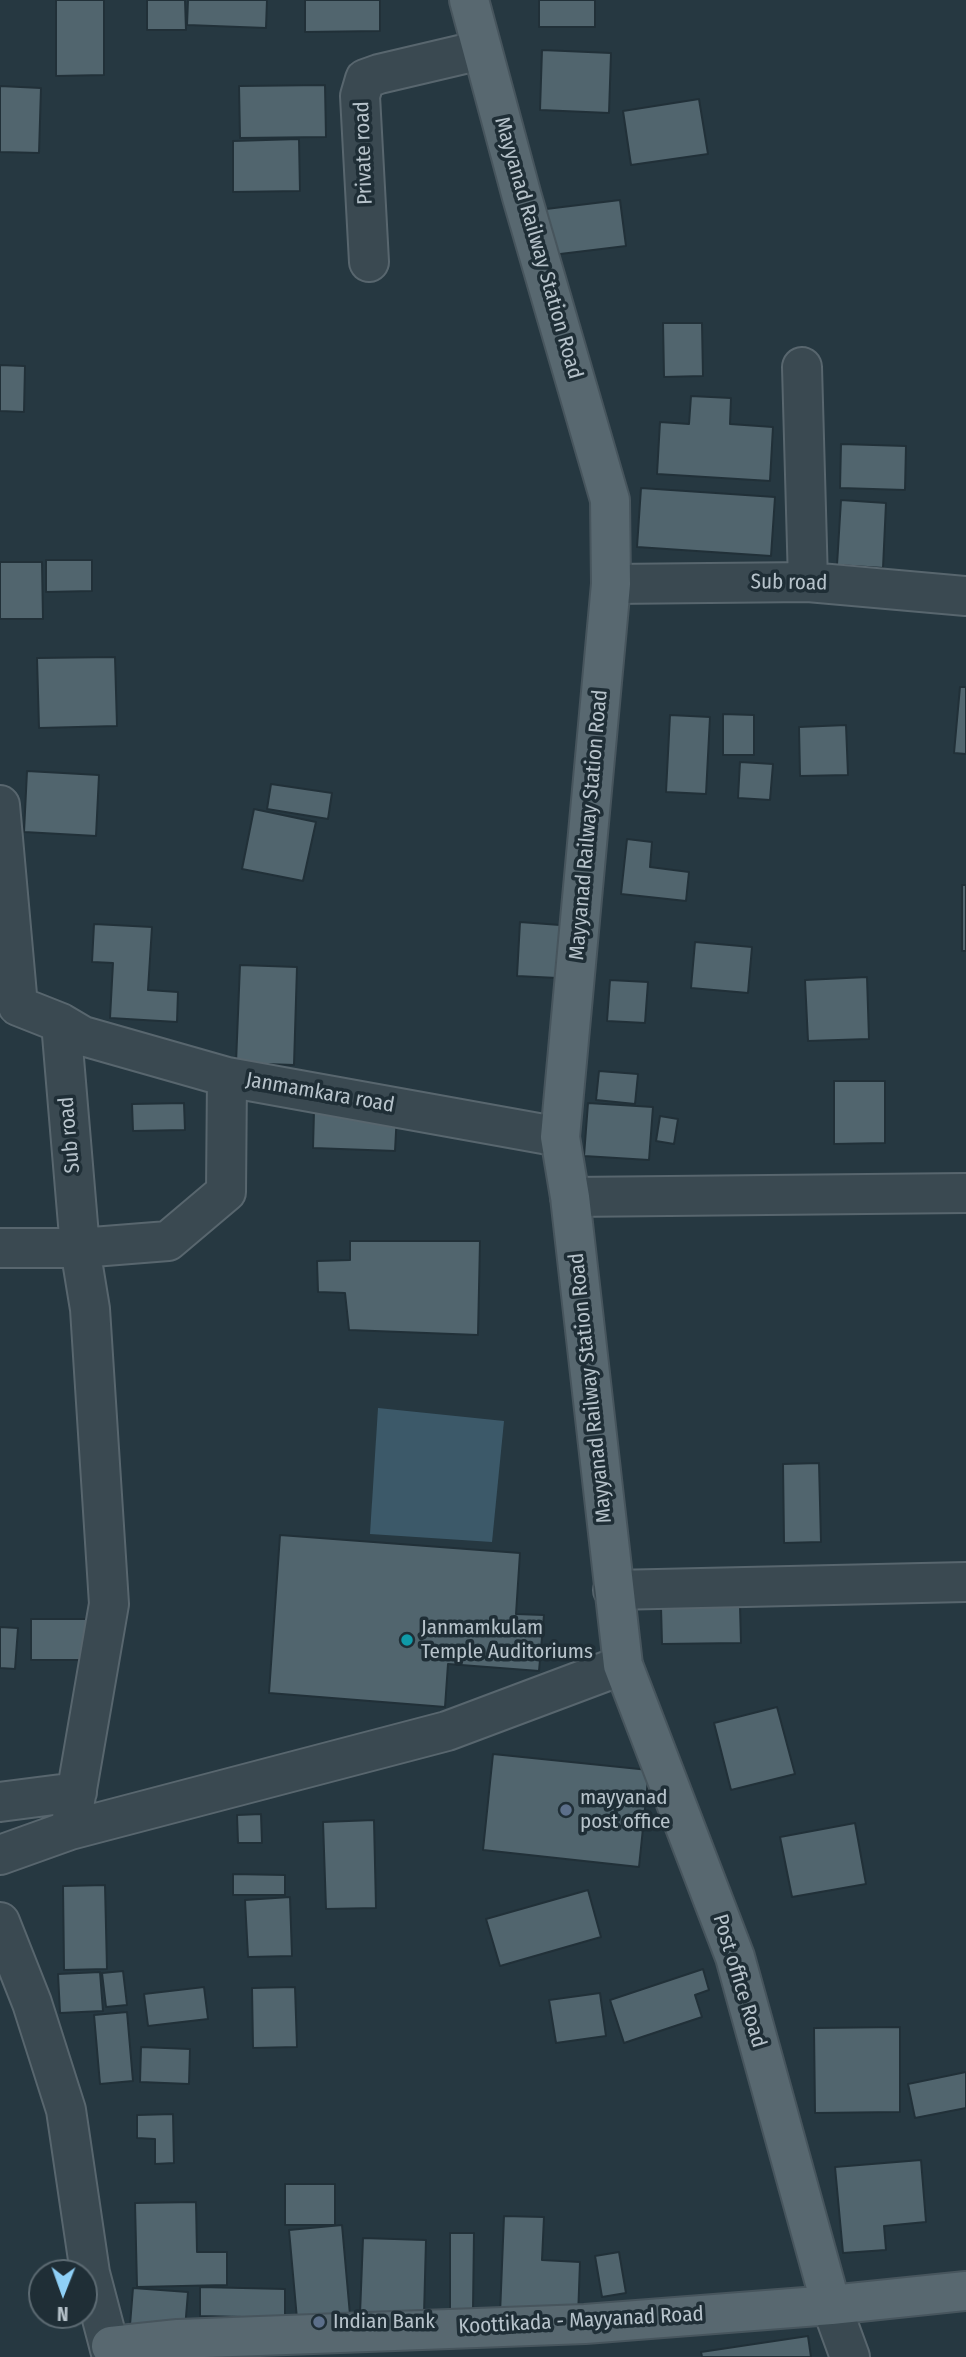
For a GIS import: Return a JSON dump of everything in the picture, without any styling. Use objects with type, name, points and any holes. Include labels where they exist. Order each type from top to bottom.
[{"type":"main road","name":"Mayyanad Railway Station Road","points":[[469,0],[610,500],[611,584],[560,1137],[570,1197],[623,1665]]},
{"type":"main road","name":"Post office Road","points":[[623,1665],[736,1957],[831,2305]]},
{"type":"main road","name":"Koottikada - Mayyanad Road","points":[[112,2351],[178,2339],[584,2324],[831,2305],[966,2291]]},
{"type":"street","name":"Private road","points":[[369,262],[360,96],[365,79],[481,50]]},
{"type":"street","points":[[802,367],[808,582]]},
{"type":"street","name":"Sub road","points":[[611,584],[808,582],[966,596]]},
{"type":"street","name":"Janmamkara road","points":[[0,805],[18,1006],[72,1030],[227,1077],[560,1137]]},
{"type":"street","name":"Sub road","points":[[70,1830],[109,1604],[90,1309],[80,1248],[72,1030]]},
{"type":"street","points":[[0,1248],[80,1248],[168,1241],[226,1192],[227,1077]]},
{"type":"street","points":[[570,1197],[966,1193]]},
{"type":"street","points":[[613,1590],[966,1581]]},
{"type":"street","points":[[0,1855],[70,1830],[447,1731],[623,1665]]},
{"type":"street","points":[[0,1801],[77,1792]]},
{"type":"street","points":[[0,1922],[32,2003],[66,2110],[90,2273],[112,2351]]},
{"type":"street","points":[[831,2305],[850,2357]]},
{"type":"water","points":[[378,1408],[504,1421],[492,1542],[370,1534]]},
{"type":"building","points":[[56,0],[104,0],[104,75],[56,76]]},
{"type":"building","points":[[147,0],[185,0],[186,30],[147,30]]},
{"type":"building","points":[[188,0],[267,0],[266,28],[187,25]]},
{"type":"building","points":[[305,0],[380,0],[380,31],[305,32]]},
{"type":"building","points":[[539,0],[595,0],[595,27],[539,27]]},
{"type":"building","points":[[542,50],[611,53],[609,113],[540,110]]},
{"type":"building","points":[[325,85],[326,137],[240,138],[239,86]]},
{"type":"building","points":[[0,86],[41,88],[39,153],[0,152]]},
{"type":"building","points":[[699,99],[708,154],[631,165],[623,111]]},
{"type":"building","points":[[299,139],[300,191],[233,192],[233,141]]},
{"type":"building","points":[[620,200],[626,246],[552,255],[546,209]]},
{"type":"building","points":[[663,323],[702,323],[703,376],[664,377]]},
{"type":"building","points":[[0,365],[25,366],[24,412],[0,411]]},
{"type":"building","points":[[691,396],[731,398],[730,424],[773,427],[770,481],[657,474],[660,422],[689,424]]},
{"type":"building","points":[[841,444],[906,446],[905,490],[840,488]]},
{"type":"building","points":[[641,488],[775,497],[771,556],[637,547]]},
{"type":"building","points":[[841,500],[886,503],[883,568],[837,565]]},
{"type":"building","points":[[46,560],[92,560],[92,591],[46,592]]},
{"type":"building","points":[[0,562],[42,562],[43,619],[0,619]]},
{"type":"building","points":[[115,657],[117,726],[39,728],[37,658]]},
{"type":"building","points":[[960,687],[966,687],[966,754],[954,753]]},
{"type":"building","points":[[723,714],[754,715],[754,755],[723,755]]},
{"type":"building","points":[[670,715],[710,717],[706,794],[666,792]]},
{"type":"building","points":[[846,725],[848,775],[800,776],[799,727]]},
{"type":"building","points":[[740,762],[773,764],[770,800],[738,798]]},
{"type":"building","points":[[27,771],[99,775],[96,836],[24,832]]},
{"type":"building","points":[[271,784],[332,793],[328,819],[267,809]]},
{"type":"building","points":[[254,809],[316,822],[303,881],[242,869]]},
{"type":"building","points":[[627,839],[652,842],[650,867],[689,872],[686,901],[621,894]]},
{"type":"building","points":[[962,885],[966,885],[966,951],[962,951]]},
{"type":"building","points":[[520,922],[560,925],[557,978],[517,976]]},
{"type":"building","points":[[94,924],[152,927],[148,990],[178,992],[177,1022],[110,1018],[113,963],[92,962]]},
{"type":"building","points":[[695,942],[752,947],[748,993],[691,988]]},
{"type":"building","points":[[240,965],[297,967],[294,1065],[236,1063]]},
{"type":"building","points":[[867,977],[869,1039],[808,1041],[805,980]]},
{"type":"building","points":[[610,980],[648,982],[645,1023],[607,1021]]},
{"type":"building","points":[[599,1071],[638,1074],[635,1104],[596,1100]]},
{"type":"building","points":[[834,1081],[885,1081],[885,1143],[834,1144]]},
{"type":"building","points":[[184,1103],[185,1130],[133,1131],[132,1104]]},
{"type":"building","points":[[588,1103],[653,1107],[649,1160],[584,1156]]},
{"type":"building","points":[[314,1111],[397,1113],[395,1151],[313,1148]]},
{"type":"building","points":[[660,1116],[678,1119],[674,1144],[656,1141]]},
{"type":"building","points":[[350,1241],[480,1241],[478,1335],[349,1330],[345,1293],[318,1292],[317,1261],[350,1260]]},
{"type":"building","points":[[819,1463],[821,1542],[784,1543],[783,1464]]},
{"type":"building","name":"Janmamkulam Temple Auditoriums","points":[[280,1535],[520,1553],[516,1614],[544,1615],[539,1671],[448,1664],[445,1707],[269,1693]]},
{"type":"building","points":[[740,1606],[741,1643],[662,1644],[661,1607]]},
{"type":"building","points":[[31,1619],[90,1619],[91,1660],[31,1660]]},
{"type":"building","points":[[0,1627],[18,1628],[15,1669],[0,1668]]},
{"type":"building","points":[[777,1707],[795,1774],[731,1790],[714,1723]]},
{"type":"building","name":"mayyanad post office","points":[[493,1754],[649,1770],[639,1867],[483,1850]]},
{"type":"building","points":[[261,1814],[262,1843],[238,1843],[237,1815]]},
{"type":"building","points":[[374,1820],[376,1908],[326,1909],[323,1822]]},
{"type":"building","points":[[855,1823],[866,1884],[792,1897],[780,1837]]},
{"type":"building","points":[[233,1874],[285,1875],[285,1895],[233,1895]]},
{"type":"building","points":[[105,1885],[107,1969],[64,1970],[63,1886]]},
{"type":"building","points":[[588,1890],[601,1937],[500,1966],[486,1919]]},
{"type":"building","points":[[290,1897],[292,1956],[248,1957],[245,1900]]},
{"type":"building","points":[[703,1969],[709,1990],[695,1995],[702,2017],[624,2043],[610,2000]]},
{"type":"building","points":[[123,1971],[127,2005],[106,2007],[102,1973]]},
{"type":"building","points":[[100,1972],[103,2011],[60,2013],[58,1974]]},
{"type":"building","points":[[204,1987],[208,2019],[148,2026],[144,1994]]},
{"type":"building","points":[[295,1987],[297,2047],[253,2048],[252,1988]]},
{"type":"building","points":[[600,1993],[606,2036],[556,2043],[549,2000]]},
{"type":"building","points":[[127,2012],[133,2081],[100,2084],[94,2015]]},
{"type":"building","points":[[900,2027],[900,2112],[815,2113],[814,2028]]},
{"type":"building","points":[[141,2047],[190,2049],[189,2084],[140,2082]]},
{"type":"building","points":[[966,2072],[966,2108],[915,2118],[908,2084]]},
{"type":"building","points":[[173,2114],[174,2163],[155,2164],[155,2139],[137,2138],[137,2115]]},
{"type":"building","points":[[921,2160],[926,2222],[884,2226],[886,2250],[843,2253],[835,2167]]},
{"type":"building","points":[[285,2184],[335,2184],[335,2225],[285,2225]]},
{"type":"building","points":[[196,2202],[197,2252],[227,2252],[227,2285],[137,2287],[135,2203]]},
{"type":"building","points":[[504,2216],[544,2217],[542,2260],[580,2262],[578,2317],[500,2314]]},
{"type":"building","points":[[342,2225],[350,2315],[297,2319],[289,2230]]},
{"type":"building","points":[[450,2233],[474,2233],[473,2310],[450,2310]]},
{"type":"building","points":[[363,2238],[426,2240],[424,2315],[360,2314]]},
{"type":"building","points":[[619,2252],[626,2293],[602,2297],[595,2256]]},
{"type":"building","points":[[200,2287],[285,2289],[285,2318],[200,2316]]},
{"type":"building","points":[[133,2288],[188,2292],[185,2329],[130,2325]]},
{"type":"building","points":[[808,2336],[811,2357],[702,2357],[701,2352]]},
{"type":"place","name":"Janmamkulam Temple Auditoriums","points":[[407,1640]]},
{"type":"place","name":"mayyanad post office","points":[[566,1810]]},
{"type":"place","name":"Indian Bank","points":[[319,2322]]}]
